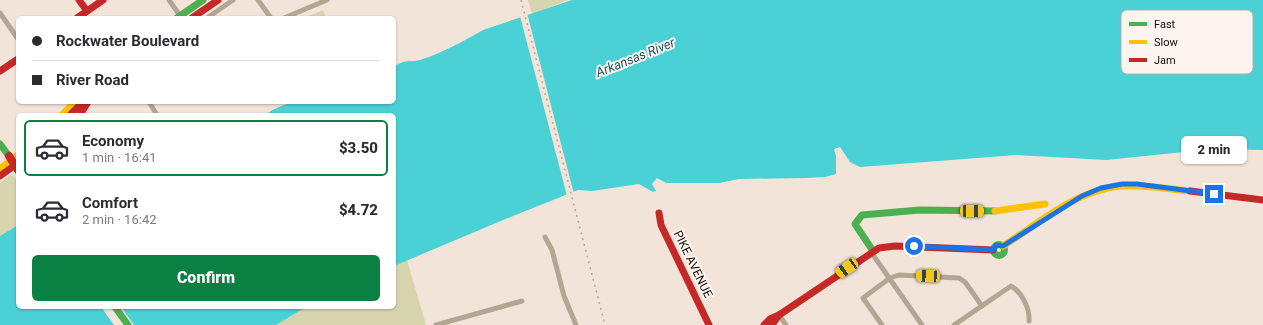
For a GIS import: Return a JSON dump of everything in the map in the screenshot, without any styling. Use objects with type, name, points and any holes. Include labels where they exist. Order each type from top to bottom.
[{"type":"street","points":[[79,0],[87,11]]},
{"type":"street","points":[[80,16],[103,0]]},
{"type":"street","points":[[168,0],[178,16]]},
{"type":"street","points":[[180,16],[203,0]]},
{"type":"street","points":[[195,16],[218,0]]},
{"type":"street","points":[[210,16],[233,0]]},
{"type":"street","points":[[258,0],[270,16]]},
{"type":"street","points":[[289,16],[327,0]]},
{"type":"street","points":[[0,13],[16,36]]},
{"type":"street","points":[[0,71],[16,60]]},
{"type":"street","points":[[64,113],[73,104]]},
{"type":"street","points":[[72,113],[81,104]]},
{"type":"street","points":[[81,113],[87,104]]},
{"type":"street","points":[[150,104],[156,113]]},
{"type":"street","points":[[2,147],[16,167]]},
{"type":"street","points":[[0,169],[16,157]]},
{"type":"street","points":[[0,176],[16,164]]},
{"type":"street","points":[[764,325],[770,319],[779,315],[872,251],[895,246],[993,250],[996,245],[1003,246],[1082,196],[1101,188],[1122,184],[1137,184],[1263,200]]},
{"type":"street","points":[[922,325],[855,224],[862,215],[920,210],[985,212],[1045,204]]},
{"type":"street","name":"PIKE AVENUE","points":[[659,213],[661,225],[709,325]]},
{"type":"street","points":[[545,237],[552,250],[564,296],[576,325]]},
{"type":"street","points":[[882,325],[863,298],[890,278],[899,275],[959,278],[965,282],[982,306]]},
{"type":"street","points":[[954,325],[1011,286],[1018,290],[1021,295],[1030,316],[1029,321]]},
{"type":"street","points":[[436,325],[522,301]]},
{"type":"street","points":[[116,309],[128,325]]},
{"type":"street","points":[[772,325],[779,315]]},
{"type":"street","points":[[779,315],[786,325]]},
{"type":"green space","points":[[528,0],[568,0],[532,14]]},
{"type":"green space","points":[[323,10],[325,16],[309,16]]},
{"type":"green space","points":[[12,174],[16,180],[16,226],[0,236],[0,183]]},
{"type":"green space","points":[[407,260],[426,325],[276,325],[303,309],[396,309],[396,265]]},
{"type":"water","name":"Arkansas River","points":[[572,0],[1263,0],[1263,150],[1213,149],[1106,160],[1016,155],[860,167],[850,162],[840,147],[834,149],[836,156],[836,174],[825,177],[739,179],[719,183],[666,183],[657,178],[652,184],[656,191],[653,192],[639,184],[592,191],[578,190],[396,265],[396,113],[268,113],[287,104],[396,104],[396,66],[405,62],[420,60],[436,54],[483,30]]},
{"type":"water","points":[[16,226],[16,309],[303,309],[276,325],[0,325],[0,236]]},
{"type":"pier","points":[[527,13],[574,194],[567,196],[520,16]]},
{"type":"pier","points":[[102,309],[122,309],[134,325],[114,325]]},
{"type":"railway","points":[[521,0],[605,325]]},
{"type":"traffic: fast","points":[[180,16],[203,0]]},
{"type":"traffic: fast","points":[[0,144],[9,156]]},
{"type":"traffic: fast","points":[[873,251],[855,224],[862,215],[920,210],[995,211]]},
{"type":"traffic: fast","points":[[999,244],[1003,246],[1005,250],[1003,254],[999,256],[995,254],[993,250],[995,246],[999,244]]},
{"type":"traffic: fast","points":[[116,309],[128,325]]},
{"type":"traffic: slow","points":[[64,113],[73,104]]},
{"type":"traffic: slow","points":[[0,169],[16,157]]},
{"type":"traffic: slow","points":[[1003,246],[1058,209],[1088,194],[1104,189],[1120,186],[1137,186],[1190,191]]},
{"type":"traffic: slow","points":[[995,211],[1045,204]]},
{"type":"traffic: jam","points":[[79,0],[87,11]]},
{"type":"traffic: jam","points":[[80,16],[103,0]]},
{"type":"traffic: jam","points":[[195,16],[218,0]]},
{"type":"traffic: jam","points":[[0,71],[16,60]]},
{"type":"traffic: jam","points":[[72,113],[81,104]]},
{"type":"traffic: jam","points":[[81,113],[87,104]]},
{"type":"traffic: jam","points":[[9,156],[16,167]]},
{"type":"traffic: jam","points":[[0,176],[16,164]]},
{"type":"traffic: jam","points":[[1190,191],[1263,200]]},
{"type":"traffic: jam","points":[[659,213],[661,225],[709,325]]},
{"type":"traffic: jam","points":[[764,325],[770,319],[779,315],[879,248],[895,246],[993,250]]},
{"type":"traffic: jam","points":[[772,325],[779,315]]},
{"type":"route","points":[[914,246],[993,250],[994,246],[999,244],[1003,246],[1082,196],[1101,188],[1122,184],[1137,184],[1214,194]]}]
